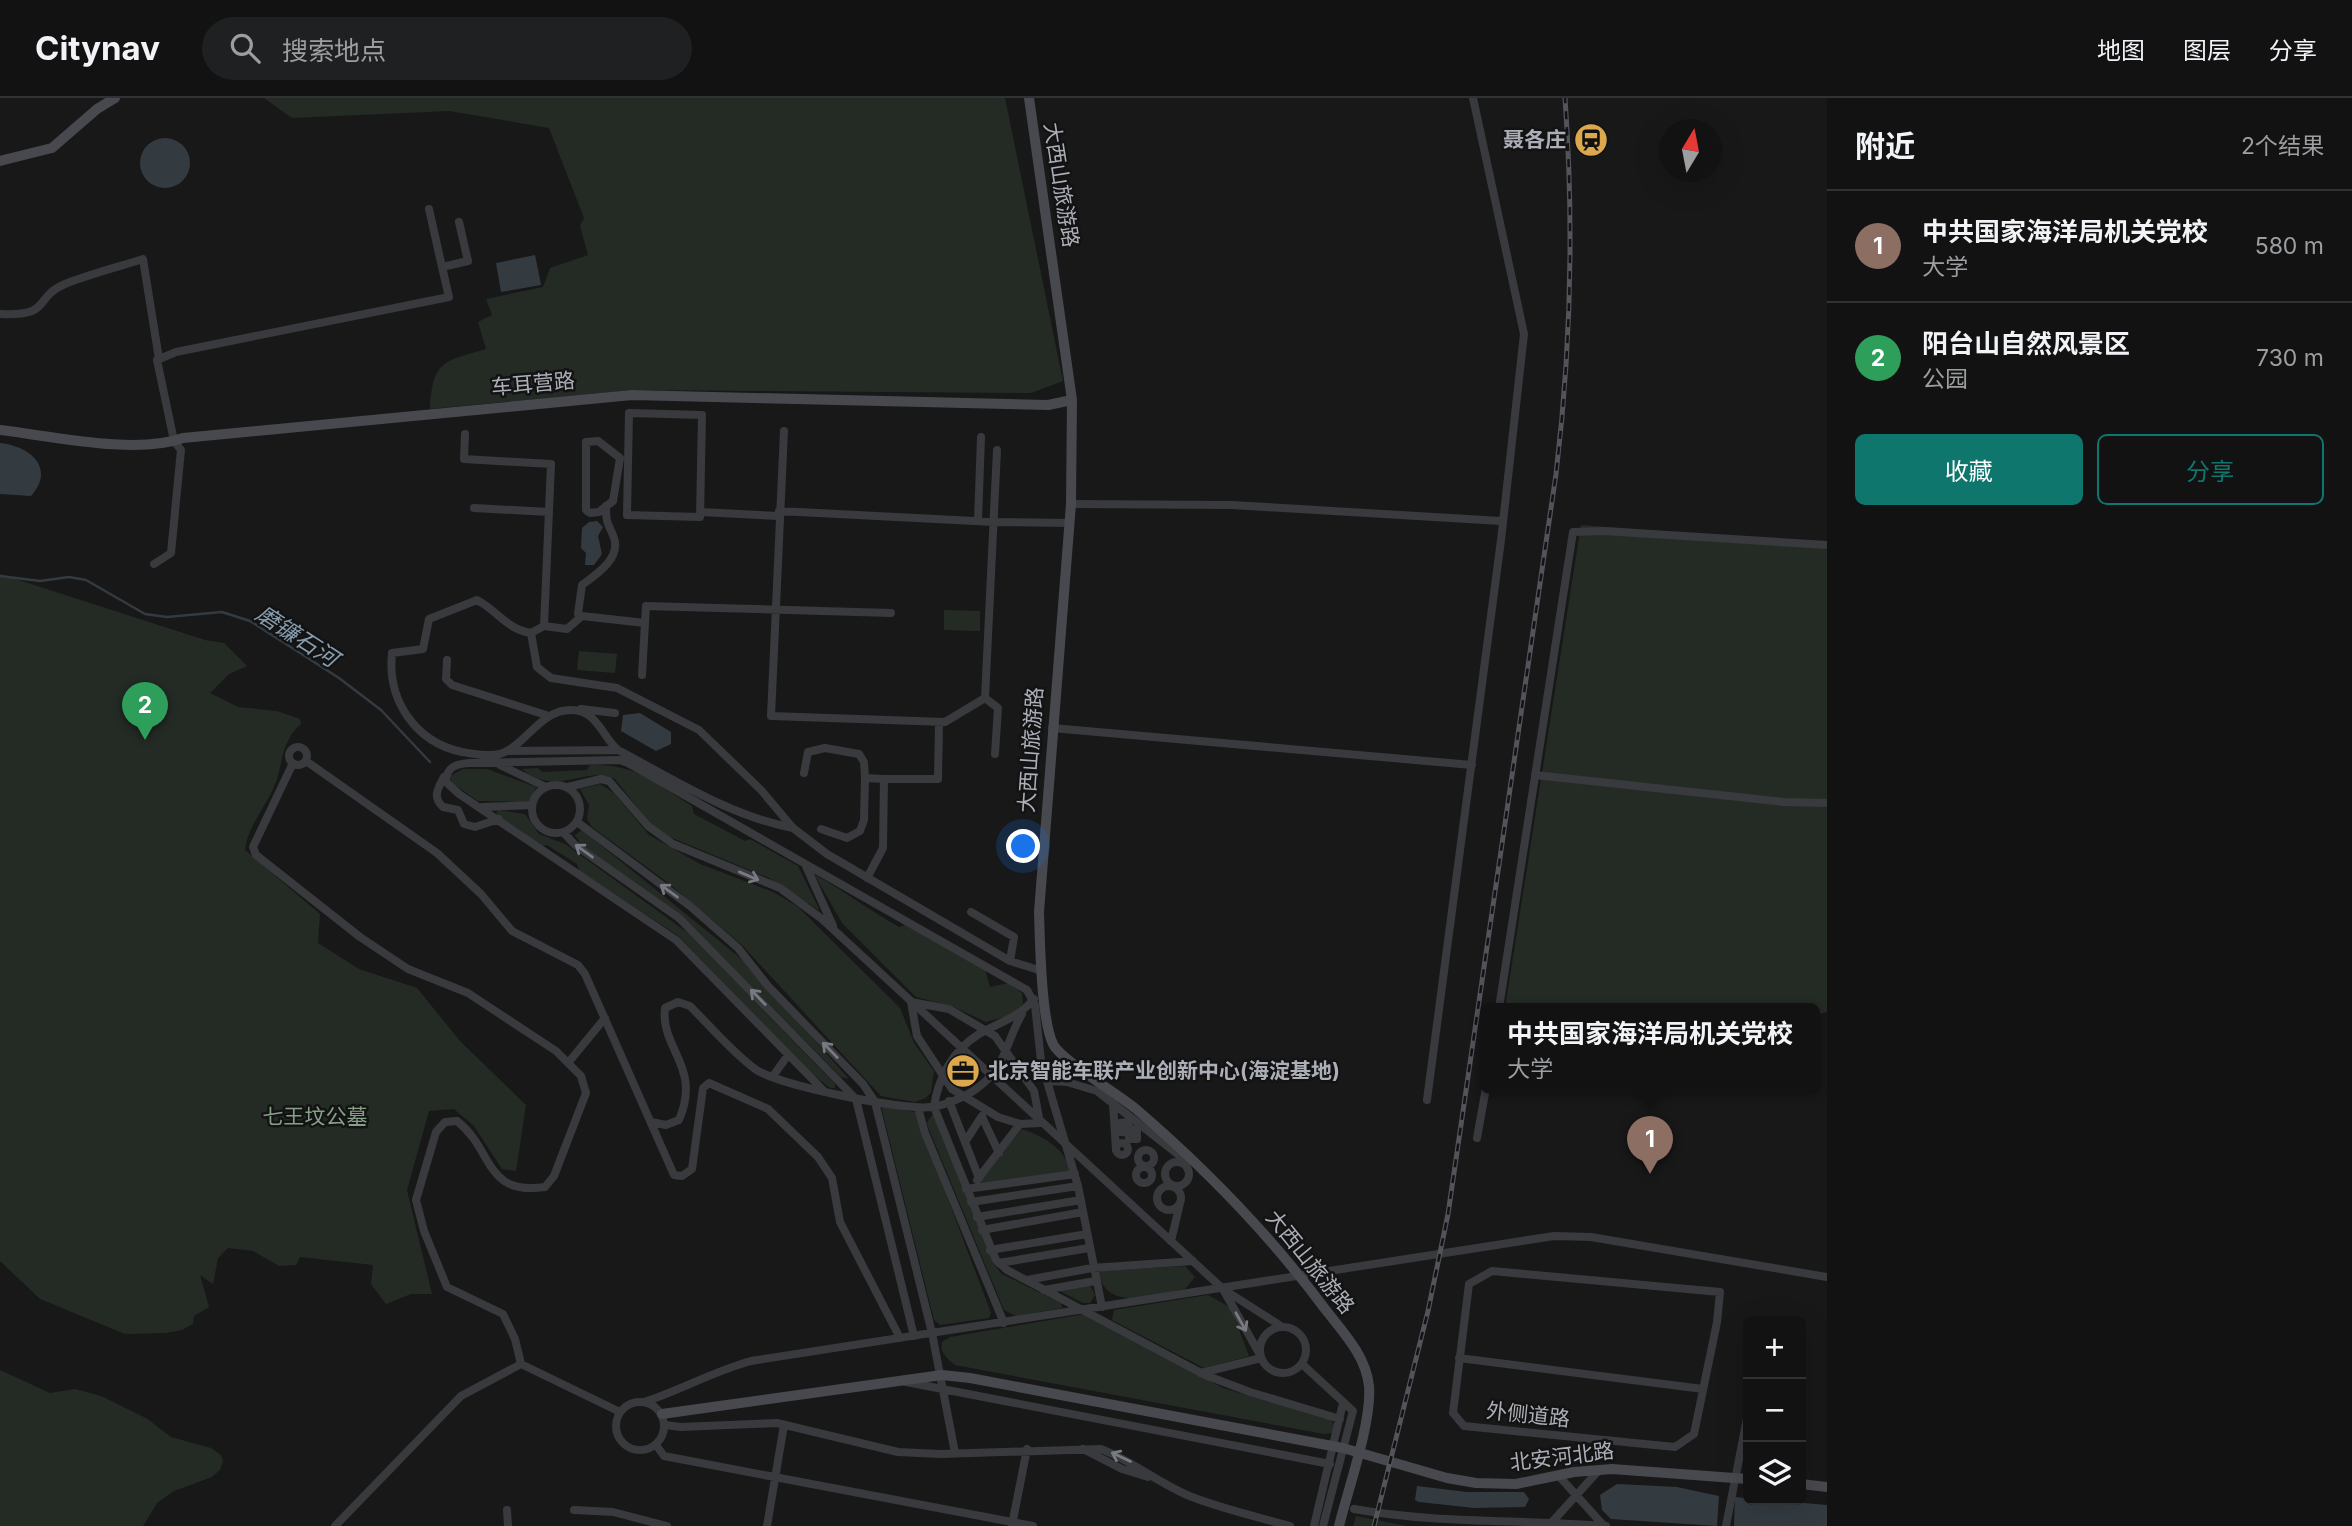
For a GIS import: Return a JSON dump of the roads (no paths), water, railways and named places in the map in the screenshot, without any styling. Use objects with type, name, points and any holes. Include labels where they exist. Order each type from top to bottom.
[{"type":"street","points":[[0,161],[52,148],[97,109],[115,98]]},
{"type":"street","name":"大西山旅游路","points":[[1029,98],[1072,400],[1070,523],[1039,912],[1042,971],[1055,1047],[1115,1092],[1193,1158],[1300,1275],[1356,1350],[1366,1370],[1369,1389],[1339,1526]]},
{"type":"street","points":[[1427,1100],[1472,765],[1524,334],[1474,98]]},
{"type":"street","points":[[159,359],[176,352],[449,297],[429,209]]},
{"type":"street","points":[[442,267],[468,261],[460,222]]},
{"type":"street","points":[[0,314],[26,314],[37,310],[62,285],[143,258],[159,359],[156,366],[174,441],[181,450],[171,553],[154,564]]},
{"type":"street","name":"车耳营路","points":[[0,430],[95,442],[160,445],[174,441],[458,410],[632,395],[1048,405],[1072,400]]},
{"type":"street","points":[[629,414],[702,415],[700,512],[700,517],[627,515],[629,414]]},
{"type":"street","points":[[784,431],[771,716],[946,722],[985,698]]},
{"type":"street","points":[[465,434],[464,459],[551,464],[544,626]]},
{"type":"street","points":[[978,521],[981,437]]},
{"type":"street","points":[[598,441],[620,458],[613,501],[606,506],[590,513],[586,510],[586,442],[598,441]]},
{"type":"street","points":[[985,698],[997,450]]},
{"type":"street","points":[[1071,504],[1232,505],[1501,521]]},
{"type":"street","points":[[582,616],[579,614],[582,585],[612,559],[615,550],[614,539],[606,524],[606,506]]},
{"type":"street","points":[[474,508],[549,512]]},
{"type":"street","points":[[700,512],[1070,523]]},
{"type":"street","points":[[1500,1003],[1573,532],[1604,531],[1827,545]]},
{"type":"street","points":[[618,750],[507,751],[481,755],[437,745],[412,723],[394,694],[390,670],[392,653],[423,649],[429,619],[477,600],[499,613],[505,624],[531,633],[544,626],[567,629],[582,616],[645,623]]},
{"type":"street","points":[[642,675],[646,606],[891,613]]},
{"type":"street","points":[[531,633],[537,667],[551,678],[617,688],[699,730],[761,790],[793,828],[827,854],[1010,961],[1042,971]]},
{"type":"street","points":[[447,660],[446,678],[452,685],[549,716]]},
{"type":"street","points":[[985,698],[998,708],[996,754]]},
{"type":"street","points":[[507,751],[549,716],[574,709],[615,713]]},
{"type":"street","points":[[574,709],[603,727],[608,742],[618,750],[738,812],[764,822],[793,828]]},
{"type":"street","points":[[865,778],[938,779],[939,722]]},
{"type":"street","points":[[1052,728],[1472,765]]},
{"type":"street","points":[[521,1364],[515,1339],[503,1314],[447,1287],[430,1251],[416,1200],[436,1132],[445,1122],[457,1121],[469,1130],[502,1181],[513,1187],[545,1187],[554,1176],[586,1093],[581,1076],[556,1051],[468,993],[408,969],[360,937],[256,855],[253,847],[258,829],[292,763],[289,755],[296,747],[304,749],[306,761],[437,853],[481,894],[512,931],[578,965],[605,1018],[674,1175],[682,1176],[692,1169],[704,1088],[709,1083],[768,1109],[818,1157],[832,1178],[841,1223],[900,1338]]},
{"type":"street","points":[[804,773],[808,752],[825,748],[859,754],[864,762],[860,831],[847,838],[821,829]]},
{"type":"street","points":[[499,819],[470,827],[464,824],[458,810],[440,806],[437,790],[447,771],[459,764],[620,760],[1024,988],[1034,999],[1041,1061],[1069,1148],[1102,1307]]},
{"type":"street","points":[[292,763],[298,765],[306,761]]},
{"type":"street","points":[[497,764],[545,787],[568,788],[601,779],[609,781],[648,826],[673,844],[779,888],[836,932],[1223,1289],[1281,1326],[1296,1330],[1302,1335],[1307,1350],[1302,1364],[1282,1373],[1268,1368],[1223,1289]]},
{"type":"street","points":[[447,771],[446,782],[450,787],[676,940],[824,1091]]},
{"type":"street","points":[[1535,775],[1771,800],[1827,803]]},
{"type":"street","points":[[867,878],[883,848],[884,779]]},
{"type":"street","points":[[545,787],[535,797],[532,805],[535,822],[548,832],[564,833],[578,822],[581,806],[578,798],[568,788]]},
{"type":"street","points":[[482,807],[532,805]]},
{"type":"street","points":[[578,822],[690,906],[738,948],[768,986],[855,1075],[874,1101],[942,1375],[955,1453]]},
{"type":"street","points":[[564,833],[575,845],[679,918],[856,1099],[914,1336]]},
{"type":"street","points":[[805,863],[836,932]]},
{"type":"street","points":[[971,912],[1014,937],[1010,961]]},
{"type":"street","points":[[651,1122],[666,1125],[679,1120],[684,1107],[686,1080],[663,1023],[665,1008],[678,1002],[690,1006],[757,1070],[856,1099],[919,1108],[934,1107],[974,1091],[990,1076],[1008,1053],[1016,1025],[1034,999]]},
{"type":"street","points":[[911,1002],[949,1009],[995,1036],[1034,1091],[1040,1123]]},
{"type":"street","points":[[911,1002],[917,1036],[952,1089],[984,1114],[1020,1124],[1040,1123]]},
{"type":"street","points":[[1024,1010],[986,1031],[961,1049],[937,1086],[934,1107],[968,1188],[990,1251],[999,1263],[1044,1290],[1201,1373],[1250,1392],[1340,1419]]},
{"type":"street","points":[[568,1063],[605,1018]]},
{"type":"street","points":[[773,1076],[788,1055]]},
{"type":"street","points":[[841,1083],[853,1084],[855,1075]]},
{"type":"street","points":[[1048,1081],[1088,1087],[1113,1103],[1124,1118],[1153,1135],[1184,1159],[1188,1170],[1186,1182],[1165,1186],[1158,1191],[1158,1203],[1164,1209],[1172,1210],[1181,1202]]},
{"type":"street","points":[[1477,1138],[1485,1094]]},
{"type":"street","points":[[949,1101],[979,1178]]},
{"type":"street","points":[[1113,1103],[1116,1150]]},
{"type":"street","points":[[919,1108],[925,1133],[1004,1323]]},
{"type":"street","points":[[965,1142],[984,1114]]},
{"type":"street","points":[[984,1114],[999,1153]]},
{"type":"street","points":[[1124,1118],[1120,1130],[1129,1131]]},
{"type":"street","points":[[968,1188],[979,1178],[1020,1124]]},
{"type":"street","points":[[1141,1152],[1149,1151],[1154,1156],[1152,1164],[1145,1167],[1139,1162],[1141,1152],[1153,1135]]},
{"type":"street","points":[[973,1162],[988,1166]]},
{"type":"street","points":[[1171,1241],[1181,1195],[1165,1178],[1167,1167],[1177,1162],[1188,1170]]},
{"type":"street","points":[[968,1188],[1075,1174]]},
{"type":"street","points":[[971,1202],[1078,1186]]},
{"type":"street","points":[[977,1217],[1081,1200]]},
{"type":"street","points":[[982,1230],[1083,1213]]},
{"type":"street","points":[[990,1251],[1087,1234]]},
{"type":"street","points":[[644,1402],[654,1406],[663,1419],[663,1437],[656,1445],[636,1451],[624,1445],[616,1429],[620,1412],[630,1404],[676,1392],[716,1371],[751,1361],[1554,1236],[1591,1237],[1827,1277]]},
{"type":"street","points":[[999,1263],[1089,1248]]},
{"type":"street","points":[[1027,1280],[1092,1268],[1193,1261]]},
{"type":"street","name":"外侧道路","points":[[1492,1271],[1720,1292],[1703,1389],[1694,1434],[1675,1447],[1464,1426],[1454,1413],[1469,1284],[1492,1271]]},
{"type":"street","points":[[1044,1290],[1095,1281]]},
{"type":"street","points":[[1260,1356],[1262,1339],[1273,1328],[1281,1326]]},
{"type":"street","points":[[1201,1373],[1260,1356]]},
{"type":"street","points":[[1459,1358],[1703,1389]]},
{"type":"street","points":[[521,1364],[620,1412]]},
{"type":"street","points":[[335,1526],[461,1396],[521,1364]]},
{"type":"street","points":[[1302,1364],[1353,1411],[1330,1464],[1314,1526]]},
{"type":"street","name":"北安河北路","points":[[663,1419],[942,1375],[1339,1447],[1447,1478],[1476,1483],[1516,1484],[1600,1469],[1665,1470],[1743,1478]]},
{"type":"street","points":[[903,1382],[1330,1464]]},
{"type":"street","points":[[1323,1526],[1339,1447],[1343,1403]]},
{"type":"street","points":[[663,1419],[784,1425],[898,1452],[955,1453],[1080,1448],[1122,1469],[1157,1480],[1192,1497],[1290,1526]]},
{"type":"street","points":[[766,1526],[784,1425]]},
{"type":"street","points":[[1726,1526],[1743,1438]]},
{"type":"street","points":[[656,1445],[664,1456],[1033,1526]]},
{"type":"street","points":[[1013,1524],[1027,1449]]},
{"type":"street","points":[[1553,1521],[1600,1469]]},
{"type":"street","points":[[1558,1475],[1605,1526]]},
{"type":"street","points":[[1806,1485],[1827,1487]]},
{"type":"street","points":[[1328,1504],[1340,1506]]},
{"type":"street","points":[[1354,1509],[1446,1523],[1553,1521],[1605,1526]]},
{"type":"street","points":[[507,1510],[508,1526]]},
{"type":"street","points":[[574,1510],[613,1512],[667,1526]]},
{"type":"waterway","name":"磨镰石河","points":[[0,576],[40,581],[69,577],[86,580],[145,614],[167,617],[222,612],[250,621],[339,678],[381,710],[430,762]]},
{"type":"railway","points":[[1374,1526],[1428,1311],[1448,1214],[1556,474],[1568,333],[1570,192],[1565,98]]},
{"type":"place","name":"聂各庄","points":[[1591,140]]},
{"type":"place","name":"阳台山自然风景区","points":[[145,740]]},
{"type":"place","name":"北京智能车联产业创新中心(海淀基地)","points":[[963,1071]]},
{"type":"place","name":"中共国家海洋局机关党校","points":[[1650,1174]]},
{"type":"park label","name":"七王坟公墓","points":[[315,1117]]}]
